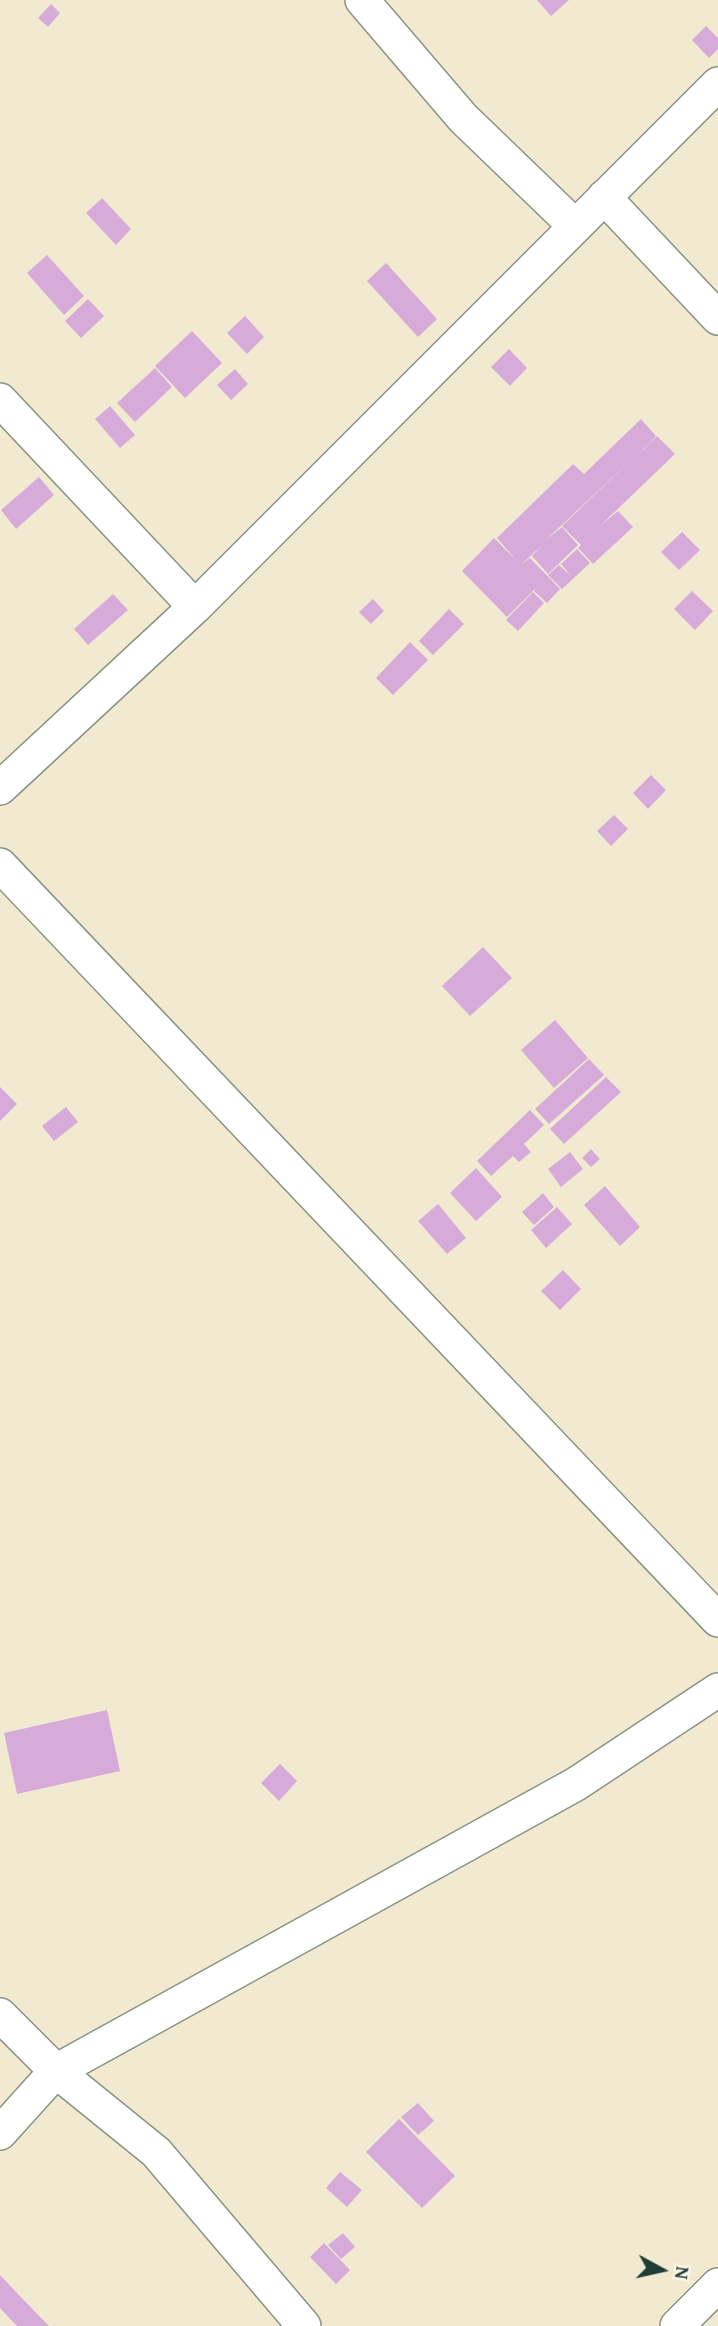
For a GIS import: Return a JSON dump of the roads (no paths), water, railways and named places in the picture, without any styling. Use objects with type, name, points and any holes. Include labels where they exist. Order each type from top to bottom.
[{"type":"street","points":[[362,0],[463,118],[575,226]]},
{"type":"street","points":[[0,788],[195,607],[718,84]]},
{"type":"street","points":[[604,197],[718,318]]},
{"type":"street","points":[[0,400],[195,607]]},
{"type":"street","points":[[0,865],[718,1620]]},
{"type":"street","points":[[0,2133],[57,2071],[576,1784],[718,1690]]},
{"type":"street","points":[[0,2015],[57,2071],[156,2152],[304,2326]]},
{"type":"street","points":[[677,2326],[718,2285]]}]
